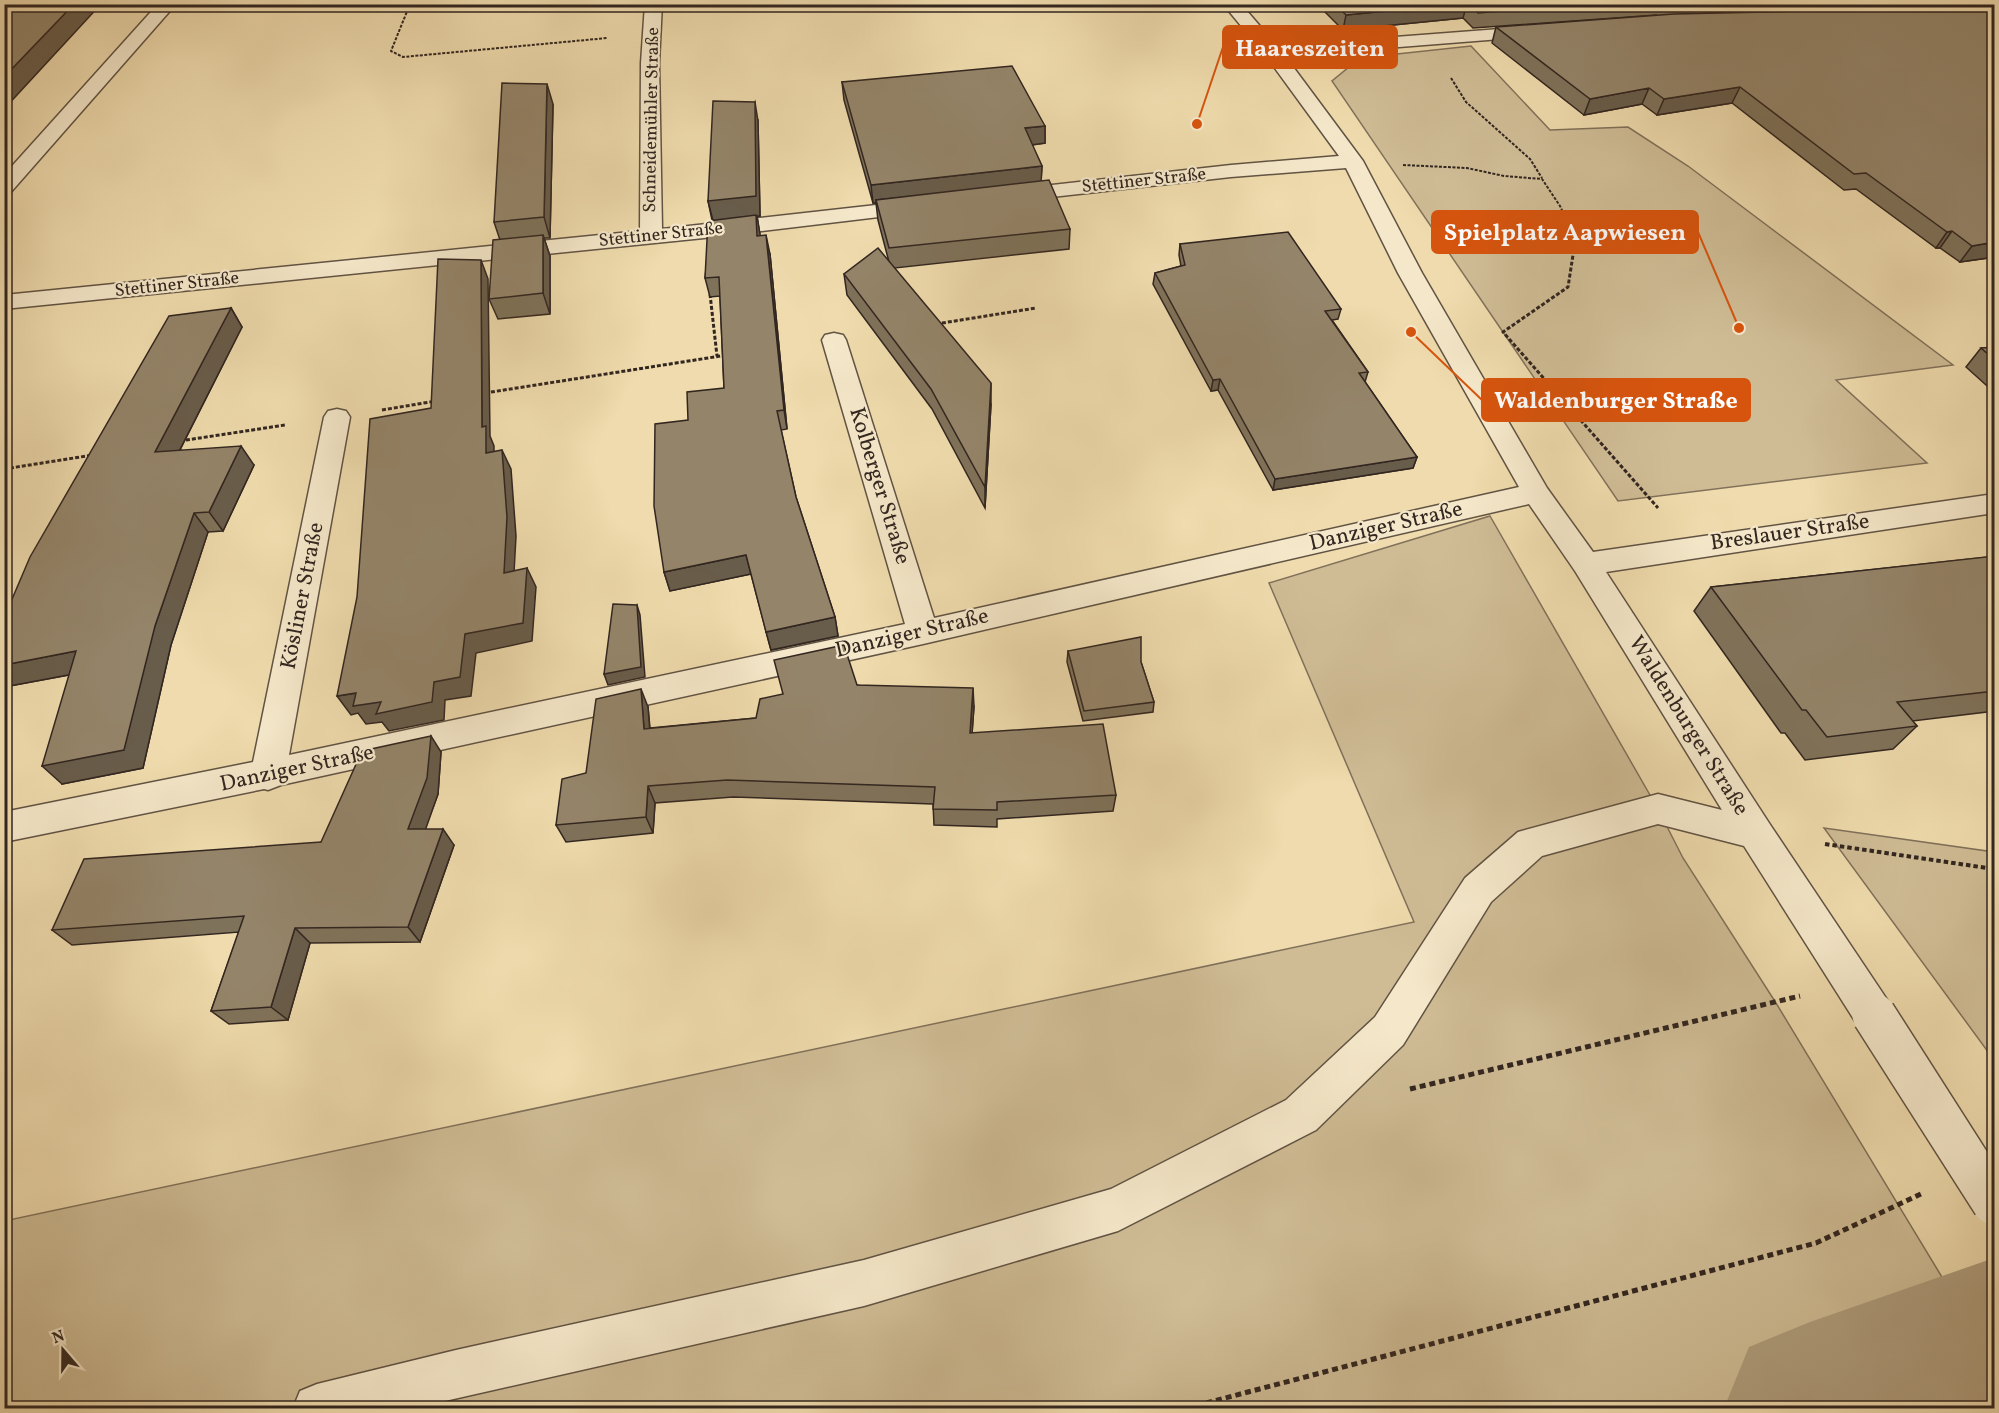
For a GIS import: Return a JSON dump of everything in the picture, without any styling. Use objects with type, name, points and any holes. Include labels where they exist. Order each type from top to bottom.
[{"type":"street","points":[[4,188],[168,4]]},
{"type":"street","name":"Schneidemühler Straße","points":[[651,236],[650,63],[654,4]]},
{"type":"street","name":"Waldenburger Straße","points":[[1231,4],[1272,52],[1355,167],[1410,273],[1536,493],[1586,564],[1755,834],[1995,1203]]},
{"type":"street","points":[[1272,52],[1553,30]]},
{"type":"street","name":"Stettiner Straße","points":[[984,199],[1231,171],[1355,167]]},
{"type":"street","name":"Stettiner Straße","points":[[4,302],[704,231],[936,204]]},
{"type":"street","name":"Kolberger Straße","points":[[834,340],[923,632]]},
{"type":"street","name":"Kösliner Straße","points":[[268,776],[337,417]]},
{"type":"street","name":"Danziger Straße","points":[[4,827],[268,776],[923,632],[1536,493]]},
{"type":"street","name":"Breslauer Straße","points":[[1586,564],[1995,503]]},
{"type":"street","points":[[317,1408],[456,1374],[864,1282],[1118,1209],[1301,1115],[1389,1031],[1478,891],[1531,843],[1658,809],[1755,834]]},
{"type":"path","points":[[410,4],[391,51],[403,57],[652,34]]},
{"type":"path","points":[[1425,39],[1466,102],[1530,159],[1560,206],[1574,235],[1574,260],[1568,287],[1503,332],[1664,514],[1621,558]]},
{"type":"path","points":[[1355,167],[1410,164],[1467,168],[1504,176],[1542,179]]},
{"type":"path","points":[[704,231],[717,356]]},
{"type":"path","points":[[935,324],[1036,308]]},
{"type":"path","points":[[475,395],[729,354]]},
{"type":"path","points":[[176,442],[440,400]]},
{"type":"path","points":[[4,469],[96,454]]},
{"type":"path","points":[[1755,834],[1995,869]]},
{"type":"path","points":[[1406,1090],[1776,1003],[1852,981]]},
{"type":"path","points":[[1187,1408],[1816,1243],[1913,1196],[1925,1193]]},
{"type":"shaded area","points":[[1471,46],[1550,130],[1628,127],[1688,166],[1953,365],[1836,380],[1927,463],[1618,501],[1332,81],[1360,58]]},
{"type":"shaded area","points":[[1490,516],[1658,809],[1683,858],[1776,1003],[1994,1363],[1994,1408],[5,1408],[4,1221],[1414,922],[1269,583]]},
{"type":"shaded area","points":[[1824,828],[1994,852],[1994,1060]]},
{"type":"building","points":[[11,4],[74,4],[4,77],[4,11]]},
{"type":"building","points":[[1335,4],[1456,4],[1346,15]]},
{"type":"building","points":[[1469,4],[1597,4],[1478,13]]},
{"type":"building","points":[[1995,7],[1995,242],[1972,246],[1952,231],[1947,232],[1866,173],[1854,174],[1740,87],[1664,99],[1649,88],[1590,99],[1496,27],[1674,14]]},
{"type":"building","points":[[1012,66],[1045,126],[1025,128],[1042,166],[871,185],[842,82]]},
{"type":"building","points":[[502,83],[547,84],[544,217],[494,222]]},
{"type":"building","points":[[713,101],[755,102],[756,196],[708,201]]},
{"type":"building","points":[[1049,180],[1070,229],[889,248],[876,200]]},
{"type":"building","points":[[756,215],[757,236],[766,235],[784,410],[777,411],[796,497],[835,617],[766,632],[746,555],[664,572],[654,506],[655,424],[688,420],[687,392],[724,388],[719,277],[705,278],[708,221]]},
{"type":"building","points":[[1288,232],[1341,309],[1325,311],[1368,372],[1359,373],[1417,457],[1275,479],[1220,379],[1213,380],[1155,273],[1185,265],[1180,244]]},
{"type":"building","points":[[543,235],[543,293],[489,299],[493,240]]},
{"type":"building","points":[[878,248],[991,383],[985,487],[931,389],[844,274]]},
{"type":"building","points":[[438,259],[481,260],[482,427],[486,426],[486,453],[502,450],[507,517],[504,573],[527,568],[523,623],[465,634],[460,677],[434,682],[432,702],[376,714],[381,702],[353,706],[356,693],[337,696],[357,597],[370,419],[431,408]]},
{"type":"building","points":[[231,308],[155,452],[241,446],[209,512],[194,513],[155,626],[124,750],[42,766],[76,651],[4,665],[4,618],[30,557],[169,316]]},
{"type":"building","points":[[1995,347],[1995,360],[1981,348]]},
{"type":"building","points":[[1995,556],[1995,691],[1897,702],[1917,726],[1827,737],[1806,710],[1802,710],[1711,587]]},
{"type":"building","points":[[613,604],[637,605],[641,667],[604,674]]},
{"type":"building","points":[[1141,637],[1141,662],[1154,702],[1084,711],[1068,651]]},
{"type":"building","points":[[844,645],[857,685],[973,688],[970,733],[1103,724],[1116,795],[997,802],[997,810],[933,809],[935,787],[727,780],[648,786],[646,817],[556,825],[562,779],[586,773],[596,699],[641,689],[644,729],[756,718],[760,699],[783,694],[774,660]]},
{"type":"building","points":[[431,736],[427,778],[408,829],[443,829],[408,927],[295,928],[271,1007],[211,1011],[244,916],[52,930],[84,859],[321,842],[362,751]]},
{"type":"waterway","points":[[1810,1408],[1994,1341]]},
{"type":"place","name":"Haareszeiten","points":[[1197,124]]},
{"type":"place","name":"Spielplatz Aapwiesen","points":[[1739,328]]},
{"type":"place","name":"Waldenburger Straße","points":[[1411,332]]}]
